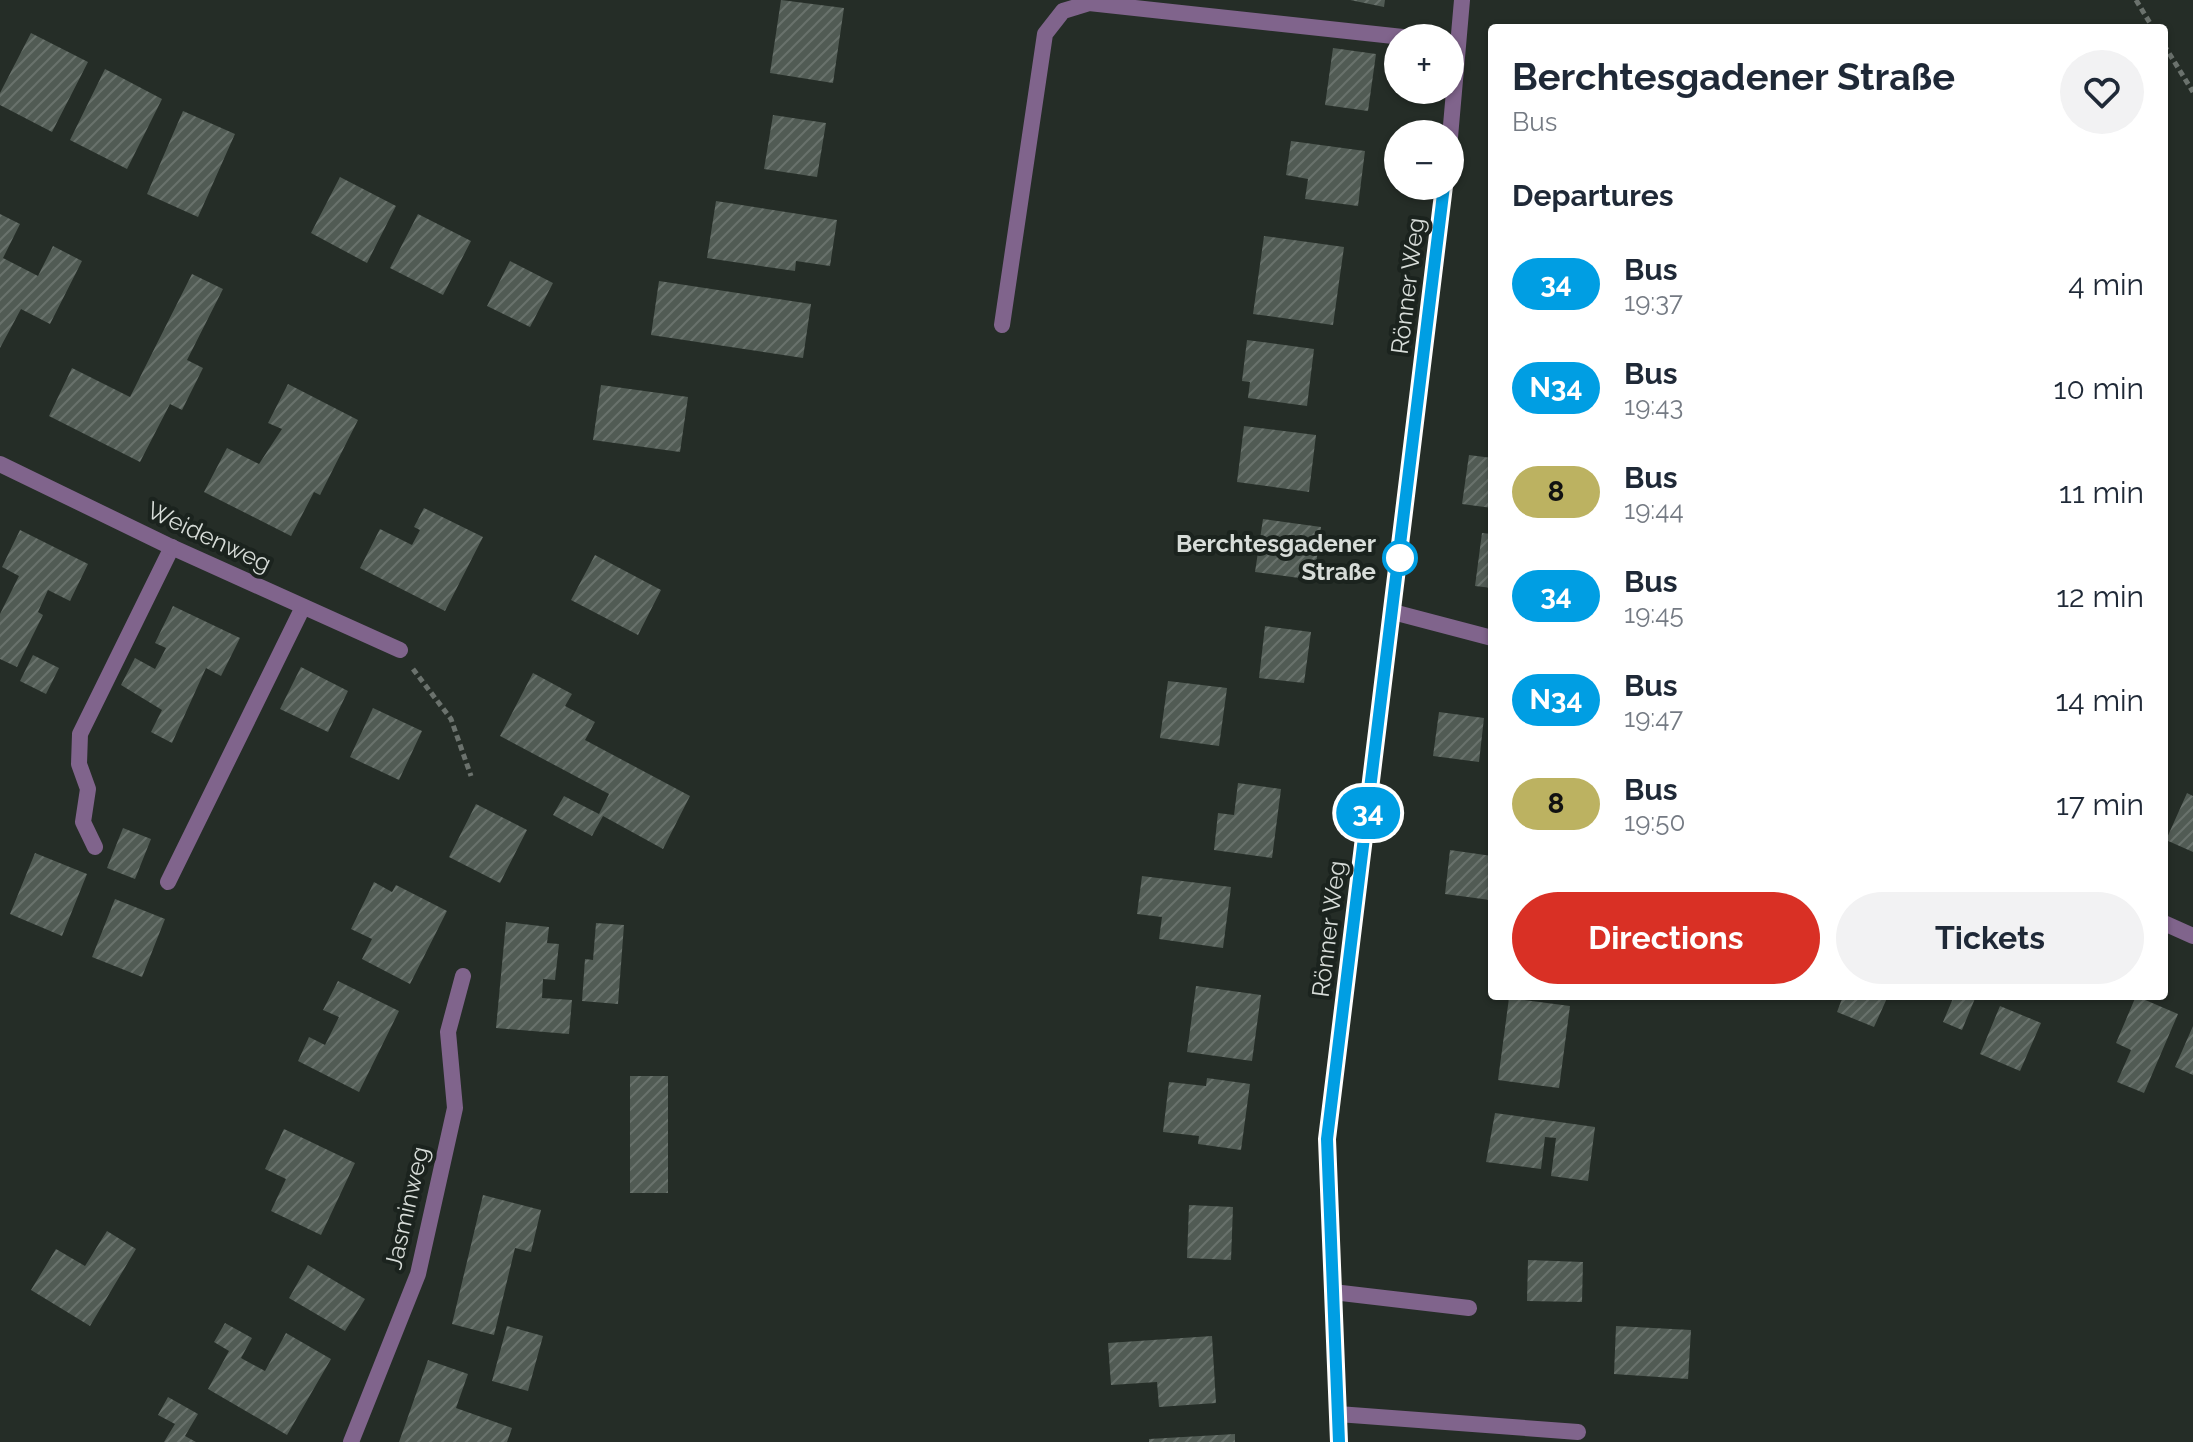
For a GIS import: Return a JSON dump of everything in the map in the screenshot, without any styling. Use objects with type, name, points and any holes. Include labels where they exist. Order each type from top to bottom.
[{"type":"street","points":[[1459,24],[1462,0]]},
{"type":"street","points":[[1002,325],[1045,34],[1063,11],[1089,3],[1384,35]]},
{"type":"street","name":"Rönner Weg","points":[[1339,1442],[1327,1139],[1442,200]]},
{"type":"street","name":"Weidenweg","points":[[0,464],[172,547],[400,650]]},
{"type":"street","points":[[95,847],[83,822],[88,789],[79,764],[80,734],[172,547]]},
{"type":"street","points":[[168,882],[303,607]]},
{"type":"street","points":[[1393,612],[1488,637]]},
{"type":"street","points":[[2168,925],[2193,936]]},
{"type":"street","name":"Jasminweg","points":[[351,1442],[418,1274],[455,1108],[448,1032],[463,976]]},
{"type":"street","points":[[1333,1292],[1469,1308]]},
{"type":"street","points":[[1338,1414],[1578,1432]]},
{"type":"path","points":[[2136,0],[2151,24]]},
{"type":"path","points":[[2168,51],[2193,92]]},
{"type":"path","points":[[400,650],[451,719],[471,776]]},
{"type":"building","points":[[781,0],[844,8],[833,83],[770,73]]},
{"type":"building","points":[[1350,0],[1385,0],[1384,7]]},
{"type":"building","points":[[31,33],[88,62],[52,132],[0,105],[0,93]]},
{"type":"building","points":[[1333,48],[1376,54],[1368,111],[1325,105]]},
{"type":"building","points":[[105,69],[162,99],[127,169],[70,140]]},
{"type":"building","points":[[183,111],[235,134],[198,217],[147,194]]},
{"type":"building","points":[[773,115],[826,123],[817,177],[764,169]]},
{"type":"building","points":[[1291,141],[1365,151],[1358,206],[1305,199],[1308,179],[1286,175]]},
{"type":"building","points":[[340,177],[396,206],[367,263],[311,233]]},
{"type":"building","points":[[716,201],[837,220],[830,266],[796,261],[795,271],[707,258]]},
{"type":"building","points":[[0,214],[20,224],[3,258],[38,276],[53,246],[82,261],[50,324],[21,309],[0,348]]},
{"type":"building","points":[[418,214],[471,241],[443,295],[390,268]]},
{"type":"building","points":[[1264,236],[1344,247],[1333,325],[1253,314]]},
{"type":"building","points":[[510,261],[553,283],[530,327],[487,306]]},
{"type":"building","points":[[192,274],[223,289],[187,360],[203,368],[182,410],[170,404],[140,462],[49,416],[72,368],[130,397]]},
{"type":"building","points":[[659,281],[811,304],[803,358],[651,335]]},
{"type":"building","points":[[1247,340],[1314,349],[1307,406],[1248,398],[1250,382],[1242,381]]},
{"type":"building","points":[[288,384],[358,420],[320,495],[314,492],[291,536],[204,492],[227,448],[259,464],[282,429],[268,423]]},
{"type":"building","points":[[601,385],[688,397],[680,452],[593,440]]},
{"type":"building","points":[[1244,426],[1316,435],[1309,492],[1237,482]]},
{"type":"building","points":[[1469,455],[1488,457],[1488,507],[1462,504]]},
{"type":"building","points":[[424,508],[483,537],[445,611],[360,568],[380,529],[412,545],[420,530],[414,527]]},
{"type":"building","points":[[1263,519],[1321,527],[1314,580],[1255,572]]},
{"type":"building","points":[[20,530],[88,564],[70,601],[48,590],[38,612],[43,615],[17,667],[0,659],[0,614],[19,576],[2,567]]},
{"type":"building","points":[[1482,533],[1488,534],[1488,588],[1475,586]]},
{"type":"building","points":[[595,555],[661,590],[638,635],[571,600]]},
{"type":"building","points":[[173,606],[240,638],[221,676],[206,668],[172,743],[151,732],[162,710],[121,685],[135,658],[155,669],[166,648],[155,643]]},
{"type":"building","points":[[1265,626],[1311,632],[1304,683],[1259,678]]},
{"type":"building","points":[[33,655],[59,668],[46,694],[20,681]]},
{"type":"building","points":[[301,667],[348,691],[328,732],[280,709]]},
{"type":"building","points":[[533,673],[572,694],[565,706],[595,722],[585,740],[690,796],[663,849],[603,816],[592,836],[553,815],[564,796],[599,814],[609,794],[500,736]]},
{"type":"building","points":[[1168,681],[1227,688],[1219,746],[1160,738]]},
{"type":"building","points":[[373,708],[422,731],[399,780],[350,757]]},
{"type":"building","points":[[1439,712],[1484,718],[1479,762],[1433,756]]},
{"type":"building","points":[[1238,783],[1281,789],[1272,858],[1214,850],[1218,813],[1234,815]]},
{"type":"building","points":[[2187,793],[2193,796],[2193,852],[2168,841]]},
{"type":"building","points":[[476,804],[527,830],[500,883],[449,857]]},
{"type":"building","points":[[123,828],[151,839],[135,879],[107,868]]},
{"type":"building","points":[[1450,850],[1488,855],[1488,900],[1445,894]]},
{"type":"building","points":[[35,853],[87,874],[62,936],[10,914]]},
{"type":"building","points":[[1142,876],[1231,887],[1223,948],[1159,939],[1162,917],[1137,914]]},
{"type":"building","points":[[374,882],[392,892],[396,885],[447,911],[410,984],[362,959],[372,939],[351,929]]},
{"type":"building","points":[[115,899],[165,919],[142,977],[92,957]]},
{"type":"building","points":[[506,922],[549,927],[547,943],[559,944],[555,980],[543,979],[542,998],[572,1000],[569,1034],[496,1028]]},
{"type":"building","points":[[596,923],[624,925],[618,1004],[582,1001],[585,959],[593,960]]},
{"type":"building","points":[[338,981],[399,1011],[359,1092],[298,1061],[309,1037],[325,1045],[339,1017],[323,1010]]},
{"type":"building","points":[[1196,986],[1261,995],[1252,1061],[1187,1052]]},
{"type":"building","points":[[1509,1000],[1570,1006],[1559,1088],[1498,1080]]},
{"type":"building","points":[[1842,1000],[1886,1000],[1874,1027],[1837,1012]]},
{"type":"building","points":[[1952,1000],[1974,1000],[1962,1030],[1943,1022]]},
{"type":"building","points":[[2134,1000],[2145,1000],[2178,1014],[2144,1093],[2117,1082],[2131,1050],[2116,1043]]},
{"type":"building","points":[[2000,1006],[2041,1023],[2020,1071],[1980,1054]]},
{"type":"building","points":[[2193,1026],[2193,1075],[2175,1067]]},
{"type":"building","points":[[630,1076],[668,1076],[668,1193],[630,1193]]},
{"type":"building","points":[[1207,1078],[1250,1084],[1241,1150],[1198,1144],[1199,1136],[1163,1132],[1169,1082],[1206,1086]]},
{"type":"building","points":[[1495,1113],[1595,1127],[1588,1181],[1551,1176],[1556,1138],[1545,1137],[1541,1169],[1486,1162]]},
{"type":"building","points":[[284,1129],[355,1163],[321,1235],[271,1211],[286,1179],[265,1169]]},
{"type":"building","points":[[483,1195],[541,1210],[531,1252],[515,1248],[494,1335],[452,1324]]},
{"type":"building","points":[[1189,1205],[1233,1207],[1231,1260],[1187,1258]]},
{"type":"building","points":[[107,1231],[136,1249],[90,1326],[31,1290],[56,1249],[85,1266]]},
{"type":"building","points":[[1528,1260],[1583,1262],[1582,1302],[1527,1301]]},
{"type":"building","points":[[308,1265],[365,1299],[345,1331],[289,1298]]},
{"type":"building","points":[[225,1323],[252,1338],[241,1358],[265,1371],[286,1333],[331,1359],[287,1435],[208,1389],[229,1351],[214,1342]]},
{"type":"building","points":[[507,1326],[543,1336],[528,1391],[492,1381]]},
{"type":"building","points":[[1616,1326],[1691,1330],[1688,1379],[1614,1374]]},
{"type":"building","points":[[1212,1336],[1216,1403],[1159,1407],[1157,1382],[1111,1385],[1108,1343]]},
{"type":"building","points":[[428,1360],[468,1374],[456,1408],[512,1428],[507,1442],[399,1442]]},
{"type":"building","points":[[168,1397],[198,1414],[185,1436],[196,1442],[164,1442],[175,1424],[158,1415]]},
{"type":"building","points":[[1235,1434],[1235,1442],[1149,1442],[1149,1439]]},
{"type":"bus line","name":"34","points":[[1339,1442],[1327,1139],[1442,200]]},
{"type":"place","name":"Berchtesgadener Straße","points":[[1400,558]]}]
